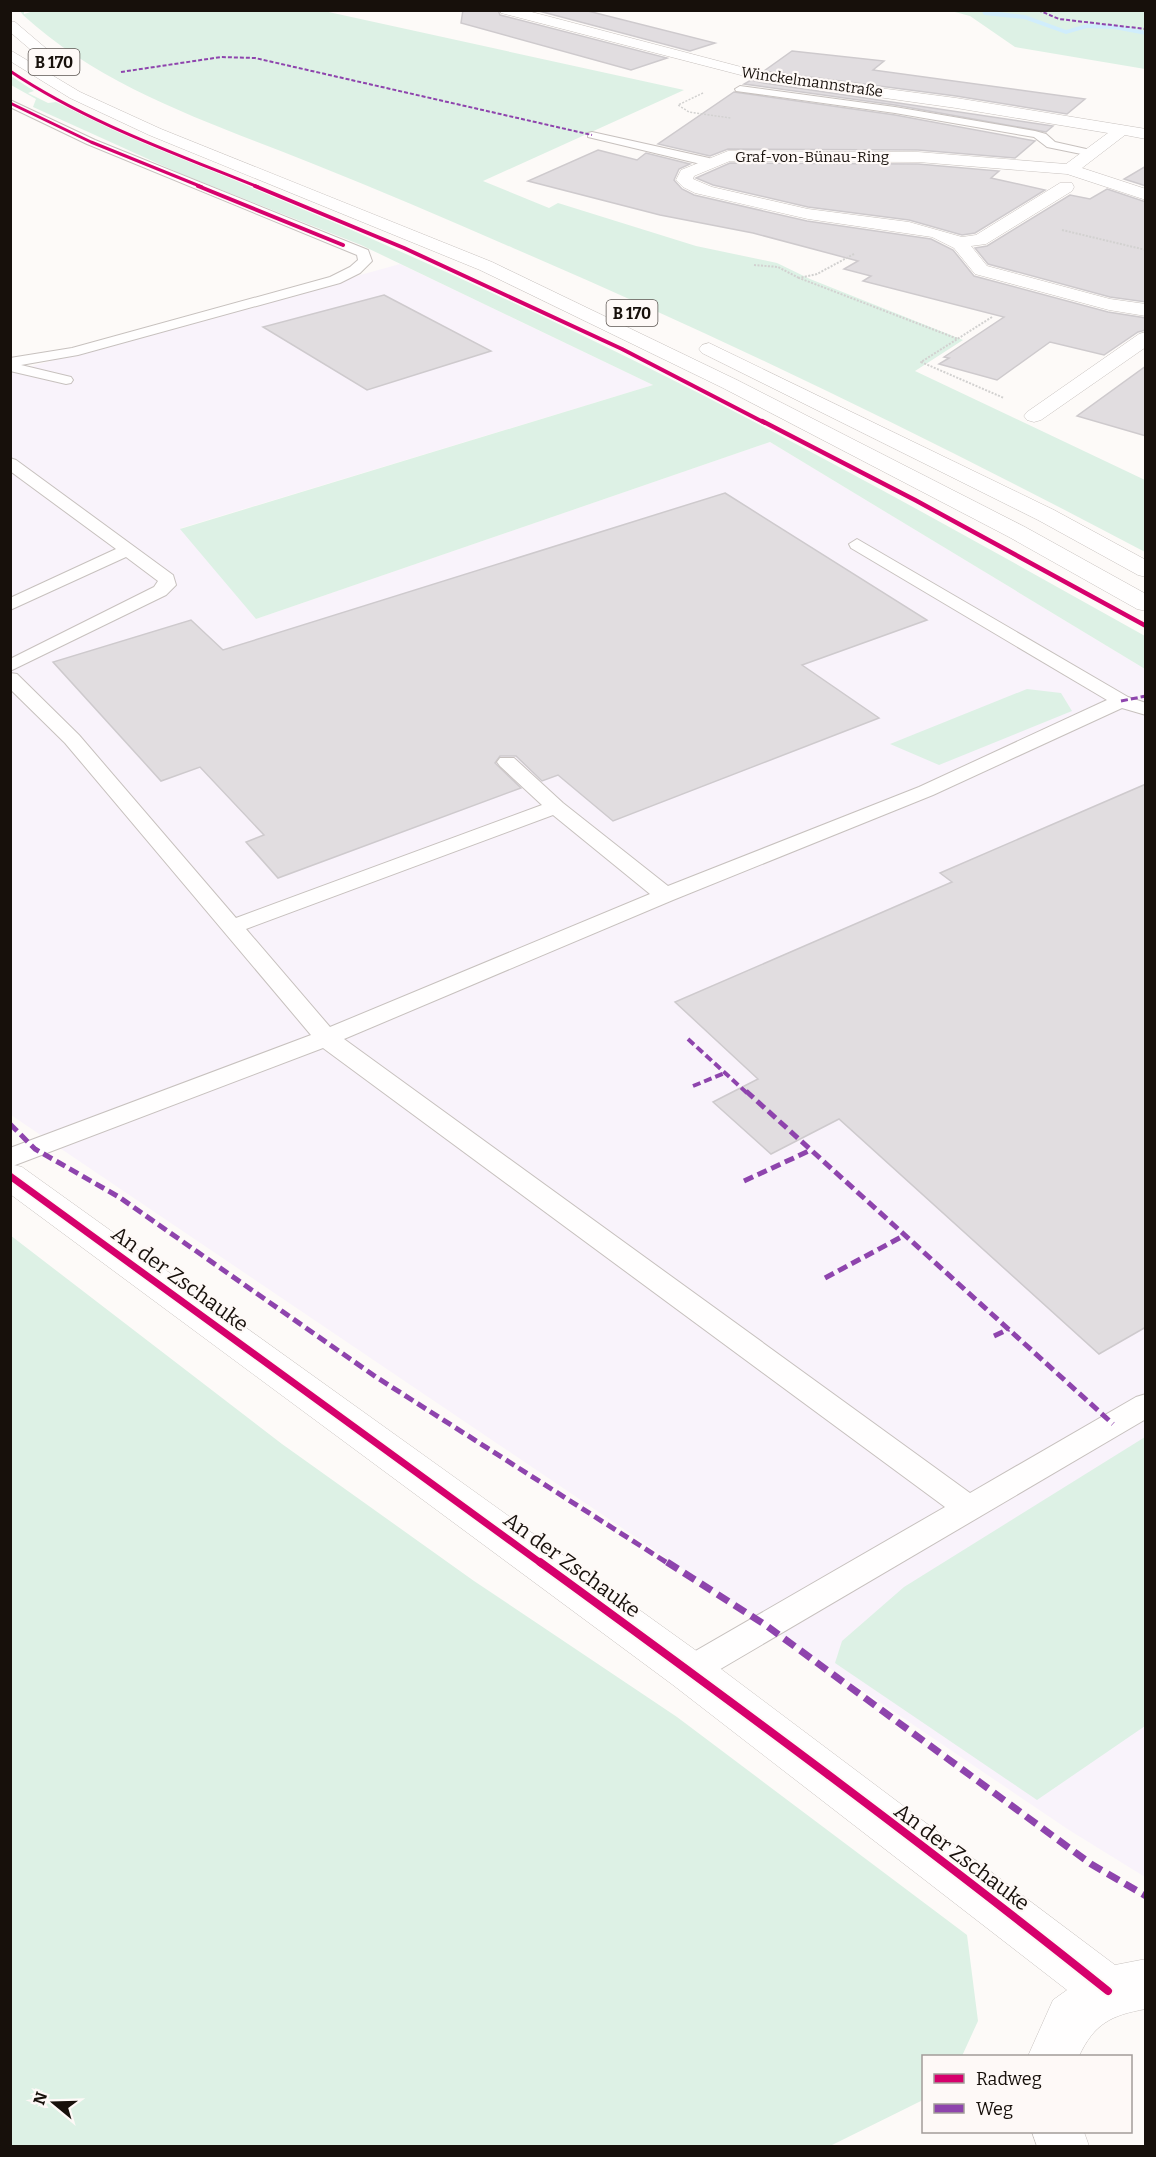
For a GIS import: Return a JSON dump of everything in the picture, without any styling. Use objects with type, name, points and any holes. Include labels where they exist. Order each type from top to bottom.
[{"type":"street","name":"Winckelmannstraße","points":[[506,10],[746,73],[956,103],[1146,134]]},
{"type":"street","name":"B 170","points":[[10,25],[48,58],[66,69]]},
{"type":"street","name":"B 170","points":[[10,54],[75,95],[155,132],[486,266],[730,384],[1017,532],[1146,604]]},
{"type":"street","points":[[104,88],[184,125],[512,258]]},
{"type":"street","points":[[1070,169],[1123,129]]},
{"type":"street","name":"Graf-von-Bünau-Ring","points":[[960,242],[949,237],[904,227],[817,216],[717,193],[688,184],[684,180],[687,173],[728,156],[918,157],[1070,169],[1146,195]]},
{"type":"street","points":[[1066,187],[980,240],[960,242],[981,270],[1109,304],[1146,310]]},
{"type":"street","points":[[1036,414],[1146,338]]},
{"type":"street","points":[[696,343],[1046,515],[1146,570]]},
{"type":"street","name":"An der Zschauke","points":[[10,1176],[689,1671],[1034,1932],[1127,1987]]},
{"type":"street","points":[[1053,2055],[1071,2018],[1127,1987]]},
{"type":"lane","points":[[740,89],[895,110],[1035,134],[1042,136],[1051,145],[1091,153]]},
{"type":"lane","points":[[10,103],[91,142],[363,254],[364,261],[355,270],[335,280],[74,352],[10,362]]},
{"type":"lane","points":[[592,135],[709,162]]},
{"type":"lane","points":[[10,366],[66,380]]},
{"type":"lane","points":[[10,463],[167,579],[167,585],[160,591],[10,666]]},
{"type":"lane","points":[[857,544],[1120,701],[1146,709]]},
{"type":"lane","points":[[10,605],[127,550]]},
{"type":"lane","points":[[10,678],[72,739],[326,1038],[968,1508]]},
{"type":"lane","points":[[10,1158],[326,1038],[665,895],[926,791],[1120,701]]},
{"type":"lane","points":[[507,762],[556,807],[665,895]]},
{"type":"lane","points":[[232,927],[556,807]]},
{"type":"lane","points":[[689,1671],[1146,1405]]},
{"type":"path","points":[[1014,218],[1146,250]]},
{"type":"path","points":[[800,278],[817,274],[904,227]]},
{"type":"path","points":[[754,265],[778,267],[800,278],[958,339]]},
{"type":"path","points":[[992,317],[921,362],[1036,414]]},
{"type":"shaded area","points":[[400,264],[653,385],[181,528],[256,619],[770,442],[1145,669],[1145,1877],[1069,1830],[11,1115],[11,372]]},
{"type":"green space","points":[[37,10],[324,11],[684,90],[483,181],[549,208],[558,203],[696,246],[777,263],[810,279],[963,340],[915,371],[1145,480],[1145,552],[911,432],[673,319],[412,205],[197,118],[123,84],[88,64],[55,41],[20,11],[24,11],[24,14]]},
{"type":"green space","points":[[951,11],[1145,11],[1145,69],[1015,47],[970,16]]},
{"type":"green space","points":[[11,76],[34,91],[28,93],[48,103],[56,102],[446,272],[585,337],[747,418],[1145,636],[1145,669],[770,442],[256,619],[180,529],[653,385],[361,245],[179,173],[33,107],[36,99],[11,85]]},
{"type":"green space","points":[[1027,689],[1061,693],[1072,711],[939,765],[890,744]]},
{"type":"green space","points":[[10,1235],[282,1444],[474,1581],[677,1717],[967,1935],[978,2021],[962,2055],[922,2055],[922,2100],[830,2146],[11,2146]]},
{"type":"green space","points":[[1145,1437],[1145,1726],[1037,1800],[835,1663],[842,1641],[904,1587]]},
{"type":"building","points":[[463,10],[498,10],[500,15],[667,58],[631,70],[461,23]]},
{"type":"building","points":[[535,10],[584,10],[715,43],[690,51]]},
{"type":"building","points":[[792,51],[884,61],[873,70],[1085,99],[1067,114],[956,96],[764,71]]},
{"type":"building","points":[[751,80],[1053,126],[1046,132],[895,105],[744,84]]},
{"type":"building","points":[[734,92],[895,115],[1035,141],[1015,158],[918,150],[728,149],[710,156],[658,144]]},
{"type":"building","points":[[598,150],[637,160],[646,153],[690,164],[679,169],[674,180],[682,189],[694,195],[807,221],[931,239],[953,250],[974,276],[1108,312],[1146,318],[1146,330],[1138,332],[1104,355],[1050,342],[997,380],[939,364],[949,358],[944,357],[1004,317],[863,281],[871,276],[844,269],[858,261],[753,233],[660,215],[528,181]]},
{"type":"building","points":[[730,163],[918,164],[999,171],[991,178],[1045,190],[975,233],[962,235],[909,220],[808,207],[713,185],[696,178]]},
{"type":"building","points":[[1146,166],[1146,186],[1124,179]]},
{"type":"building","points":[[1107,189],[1146,202],[1146,302],[1110,297],[988,264],[975,248],[987,246],[1070,195],[1090,199]]},
{"type":"building","points":[[384,295],[491,351],[367,390],[263,327]]},
{"type":"building","points":[[1146,366],[1146,436],[1077,416]]},
{"type":"building","points":[[725,493],[927,620],[802,665],[879,718],[613,821],[558,775],[542,781],[516,756],[500,756],[495,763],[521,788],[278,878],[246,842],[264,835],[200,767],[161,781],[53,662],[191,620],[223,650]]},
{"type":"building","points":[[1146,784],[1146,1327],[1099,1354],[839,1119],[771,1154],[713,1102],[758,1079],[675,1002],[952,882],[940,873]]},
{"type":"waterway","points":[[984,10],[986,14],[1025,17],[1066,32],[1087,26],[1114,27],[1146,33]]},
{"type":"marked path","points":[[1038,10],[1059,19],[1146,29]]},
{"type":"marked path","points":[[121,72],[221,57],[255,58],[592,135]]},
{"type":"marked path","points":[[1121,701],[1146,696]]},
{"type":"marked path","points":[[688,1039],[1113,1424]]},
{"type":"marked path","points":[[693,1086],[725,1073]]},
{"type":"marked path","points":[[10,1124],[35,1149],[119,1197],[376,1377],[767,1626],[1091,1864],[1146,1896]]},
{"type":"marked path","points":[[744,1181],[811,1150]]},
{"type":"marked path","points":[[825,1278],[905,1235]]},
{"type":"marked path","points":[[994,1336],[1009,1329]]},
{"type":"cycle path","points":[[10,71],[28,83],[113,127],[404,248],[622,349],[915,500],[1146,626]]},
{"type":"cycle path","points":[[10,103],[91,142],[343,245]]},
{"type":"cycle path","points":[[10,1176],[689,1671],[1034,1932],[1108,1991]]}]
